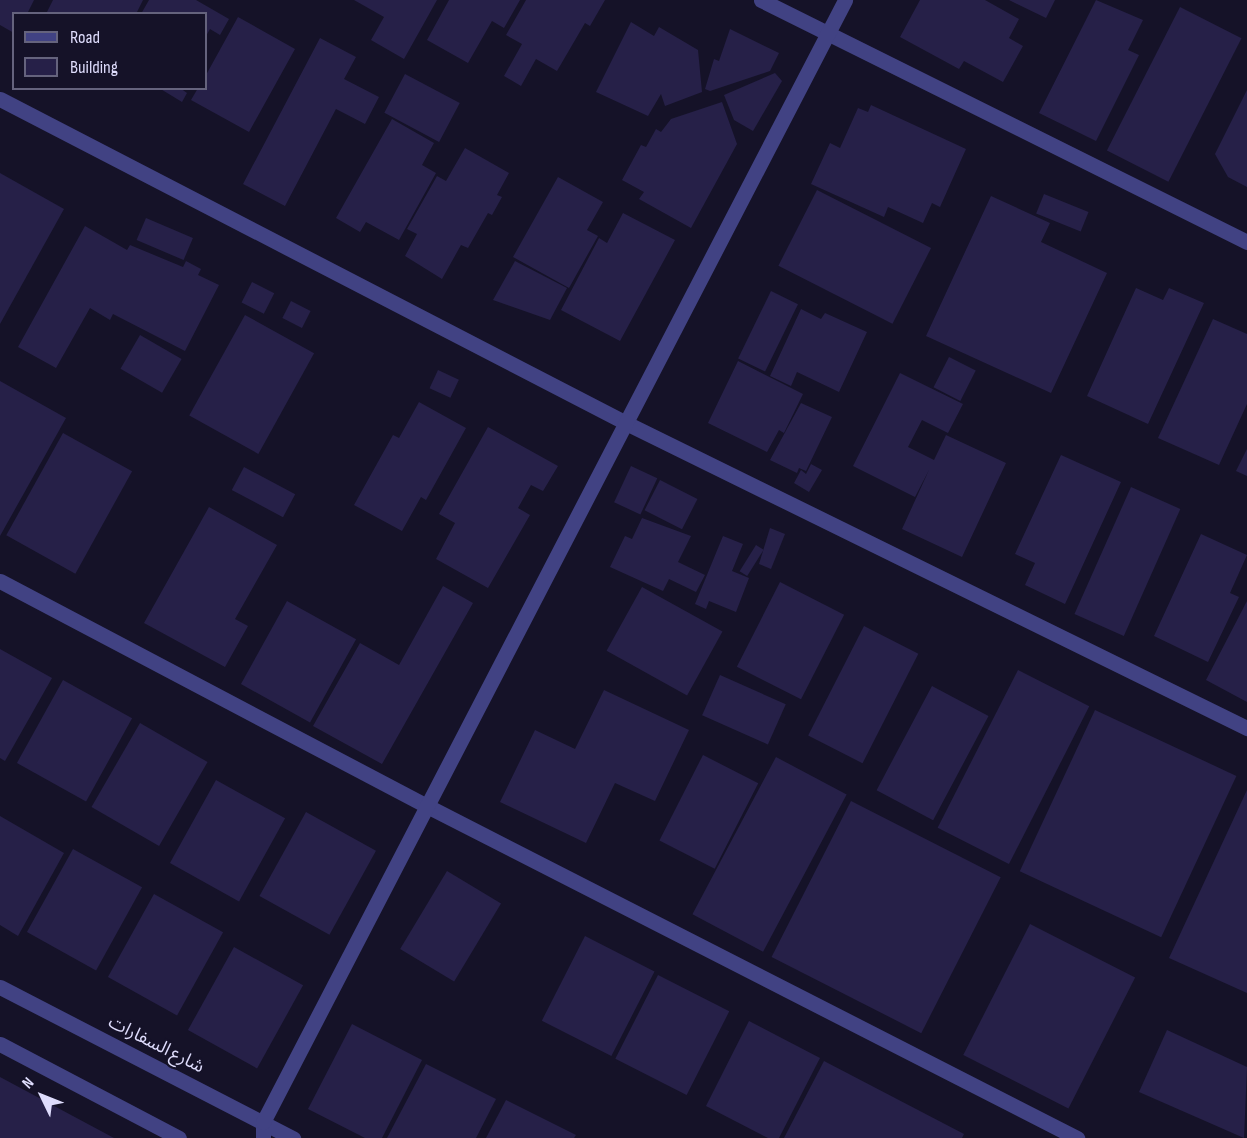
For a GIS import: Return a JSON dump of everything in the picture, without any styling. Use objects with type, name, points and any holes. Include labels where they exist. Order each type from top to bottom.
[{"type":"street","points":[[761,0],[1247,242]]},
{"type":"street","points":[[263,1138],[263,1122],[628,423],[844,0]]},
{"type":"street","points":[[0,99],[628,423],[1247,728]]},
{"type":"street","points":[[0,581],[429,807],[1077,1138]]},
{"type":"street","name":"شارع السفارات","points":[[0,987],[293,1138]]},
{"type":"street","points":[[0,1044],[179,1138]]},
{"type":"building","points":[[0,0],[34,0],[28,12],[12,12],[12,32],[0,25]]},
{"type":"building","points":[[53,0],[143,0],[137,12],[47,12]]},
{"type":"building","points":[[149,0],[196,0],[229,19],[220,35],[210,29],[207,34],[207,12],[142,12]]},
{"type":"building","points":[[354,0],[437,0],[404,59],[371,40],[384,17]]},
{"type":"building","points":[[449,0],[520,0],[504,28],[492,21],[468,63],[427,40]]},
{"type":"building","points":[[526,0],[605,0],[590,26],[585,23],[557,71],[536,59],[521,86],[504,76],[522,44],[506,35]]},
{"type":"building","points":[[920,0],[985,0],[1019,19],[1009,38],[1023,46],[1003,82],[964,61],[959,69],[900,37]]},
{"type":"building","points":[[1009,0],[1055,0],[1046,18]]},
{"type":"building","points":[[1096,0],[1143,20],[1128,50],[1139,55],[1096,141],[1039,113]]},
{"type":"building","points":[[1180,7],[1241,38],[1168,182],[1107,150]]},
{"type":"building","points":[[238,17],[295,49],[249,132],[191,100],[197,90],[207,90],[207,73]]},
{"type":"building","points":[[631,22],[654,36],[659,27],[698,50],[702,92],[665,106],[661,94],[648,116],[596,92]]},
{"type":"building","points":[[730,29],[779,53],[770,71],[710,91],[705,89],[714,59],[719,61]]},
{"type":"building","points":[[320,38],[356,57],[344,79],[379,97],[365,124],[336,109],[285,206],[243,184]]},
{"type":"building","points":[[775,73],[782,81],[753,131],[734,120],[724,95]]},
{"type":"building","points":[[405,74],[460,103],[439,142],[384,113]]},
{"type":"building","points":[[162,90],[183,90],[187,93],[182,102]]},
{"type":"building","points":[[1247,90],[1247,187],[1228,177],[1215,154]]},
{"type":"building","points":[[722,102],[737,144],[691,228],[639,199],[644,192],[622,180],[641,145],[646,147],[656,129],[661,132],[671,119]]},
{"type":"building","points":[[871,105],[966,149],[940,207],[932,203],[923,223],[888,207],[884,217],[811,184],[830,143],[840,148],[858,108],[868,112]]},
{"type":"building","points":[[392,119],[434,143],[422,165],[436,173],[399,240],[366,222],[360,232],[336,218]]},
{"type":"building","points":[[465,148],[509,173],[497,195],[502,197],[492,215],[488,213],[468,248],[461,245],[442,279],[405,256],[417,234],[407,229],[437,176],[446,181]]},
{"type":"building","points":[[0,173],[64,209],[0,324]]},
{"type":"building","points":[[558,177],[603,202],[587,230],[598,236],[569,288],[513,257]]},
{"type":"building","points":[[817,190],[931,248],[892,324],[778,266]]},
{"type":"building","points":[[1044,194],[1089,212],[1081,231],[1036,213]]},
{"type":"building","points":[[991,196],[1050,223],[1041,242],[1107,273],[1051,393],[926,336]]},
{"type":"building","points":[[623,213],[675,240],[620,341],[561,310],[599,238],[607,243]]},
{"type":"building","points":[[146,218],[193,238],[184,260],[137,240]]},
{"type":"building","points":[[85,226],[127,250],[130,245],[183,267],[186,261],[201,269],[198,275],[219,285],[185,351],[113,314],[110,320],[90,308],[56,368],[18,347]]},
{"type":"building","points":[[515,261],[567,288],[550,320],[493,300]]},
{"type":"building","points":[[252,282],[274,293],[264,314],[242,302]]},
{"type":"building","points":[[1136,288],[1163,300],[1169,288],[1204,303],[1148,424],[1087,396]]},
{"type":"building","points":[[771,291],[798,304],[765,372],[738,358]]},
{"type":"building","points":[[291,301],[311,311],[302,328],[282,318]]},
{"type":"building","points":[[801,309],[821,319],[825,313],[867,332],[839,392],[797,372],[791,386],[770,376]]},
{"type":"building","points":[[245,315],[314,353],[258,454],[189,416]]},
{"type":"building","points":[[1213,319],[1247,334],[1247,404],[1219,465],[1158,438]]},
{"type":"building","points":[[140,335],[182,359],[162,393],[121,369]]},
{"type":"building","points":[[949,357],[976,371],[960,401],[934,387]]},
{"type":"building","points":[[738,361],[803,394],[784,433],[779,430],[767,452],[708,423]]},
{"type":"building","points":[[438,370],[459,380],[450,398],[430,388]]},
{"type":"building","points":[[900,373],[963,404],[948,433],[922,420],[908,447],[934,460],[946,435],[1006,463],[962,557],[902,529],[929,470],[915,497],[853,466]]},
{"type":"building","points":[[0,381],[66,418],[0,536]]},
{"type":"building","points":[[419,402],[466,428],[426,500],[421,497],[402,531],[354,505],[393,435],[399,438]]},
{"type":"building","points":[[801,403],[832,417],[806,471],[799,468],[797,473],[770,460]]},
{"type":"building","points":[[488,427],[558,466],[543,491],[531,485],[518,508],[530,515],[488,588],[436,559],[455,523],[439,514]]},
{"type":"building","points":[[63,433],[132,471],[75,574],[6,535]]},
{"type":"building","points":[[1247,449],[1247,476],[1236,471]]},
{"type":"building","points":[[1061,455],[1121,482],[1065,604],[1025,585],[1035,563],[1015,554]]},
{"type":"building","points":[[811,464],[822,470],[809,492],[794,483],[801,470],[806,474]]},
{"type":"building","points":[[631,466],[657,478],[640,515],[614,502]]},
{"type":"building","points":[[244,467],[295,494],[283,517],[232,490]]},
{"type":"building","points":[[660,480],[697,499],[682,529],[645,510]]},
{"type":"building","points":[[1131,487],[1180,509],[1124,636],[1074,614]]},
{"type":"building","points":[[209,507],[277,545],[235,619],[248,626],[225,667],[144,623]]},
{"type":"building","points":[[642,518],[691,536],[678,562],[705,575],[696,592],[669,579],[663,591],[610,567],[625,536],[632,539]]},
{"type":"building","points":[[770,528],[785,534],[771,569],[759,564]]},
{"type":"building","points":[[1201,534],[1247,555],[1230,593],[1239,597],[1208,662],[1154,636]]},
{"type":"building","points":[[723,536],[743,544],[732,571],[749,578],[736,612],[709,601],[706,609],[695,604]]},
{"type":"building","points":[[756,545],[764,550],[747,576],[740,571]]},
{"type":"building","points":[[780,582],[844,615],[801,699],[737,667]]},
{"type":"building","points":[[443,586],[473,603],[382,764],[313,726],[360,643],[399,665]]},
{"type":"building","points":[[642,587],[722,632],[687,695],[607,651]]},
{"type":"building","points":[[287,601],[356,639],[310,722],[241,684]]},
{"type":"building","points":[[1247,601],[1247,702],[1206,680]]},
{"type":"building","points":[[864,626],[918,654],[863,763],[808,736]]},
{"type":"building","points":[[0,649],[52,678],[5,761],[0,758]]},
{"type":"building","points":[[1018,670],[1089,706],[1009,864],[938,828]]},
{"type":"building","points":[[720,675],[786,704],[768,744],[702,715]]},
{"type":"building","points":[[63,680],[132,718],[86,801],[17,763]]},
{"type":"building","points":[[932,686],[989,716],[933,820],[877,790]]},
{"type":"building","points":[[604,690],[689,730],[655,801],[615,783],[586,843],[500,802],[535,730],[575,749]]},
{"type":"building","points":[[1095,710],[1236,776],[1161,937],[1020,871]]},
{"type":"building","points":[[140,723],[208,762],[159,846],[92,807]]},
{"type":"building","points":[[703,755],[758,783],[715,869],[659,841]]},
{"type":"building","points":[[776,757],[847,795],[763,952],[692,914]]},
{"type":"building","points":[[216,780],[285,818],[239,901],[170,863]]},
{"type":"building","points":[[1247,790],[1247,993],[1169,958]]},
{"type":"building","points":[[851,801],[1001,877],[921,1033],[772,957]]},
{"type":"building","points":[[306,812],[376,851],[329,935],[259,896]]},
{"type":"building","points":[[0,816],[64,853],[18,936],[0,925]]},
{"type":"building","points":[[73,849],[142,887],[96,970],[27,932]]},
{"type":"building","points":[[447,871],[501,903],[454,981],[400,949]]},
{"type":"building","points":[[154,894],[223,932],[177,1015],[108,977]]},
{"type":"building","points":[[1030,924],[1135,978],[1068,1109],[963,1055]]},
{"type":"building","points":[[585,936],[654,971],[611,1056],[542,1021]]},
{"type":"building","points":[[234,947],[303,985],[257,1068],[188,1030]]},
{"type":"building","points":[[658,975],[729,1011],[687,1095],[615,1059]]},
{"type":"building","points":[[749,1021],[820,1058],[779,1138],[768,1138],[706,1106]]},
{"type":"building","points":[[352,1024],[422,1060],[382,1138],[365,1138],[308,1109]]},
{"type":"building","points":[[1167,1030],[1247,1067],[1244,1138],[1139,1092]]},
{"type":"building","points":[[824,1061],[964,1134],[962,1138],[784,1138]]},
{"type":"building","points":[[426,1064],[496,1099],[476,1138],[387,1138]]},
{"type":"building","points":[[0,1077],[114,1138],[0,1138]]},
{"type":"building","points":[[506,1100],[576,1135],[574,1138],[486,1138]]}]
